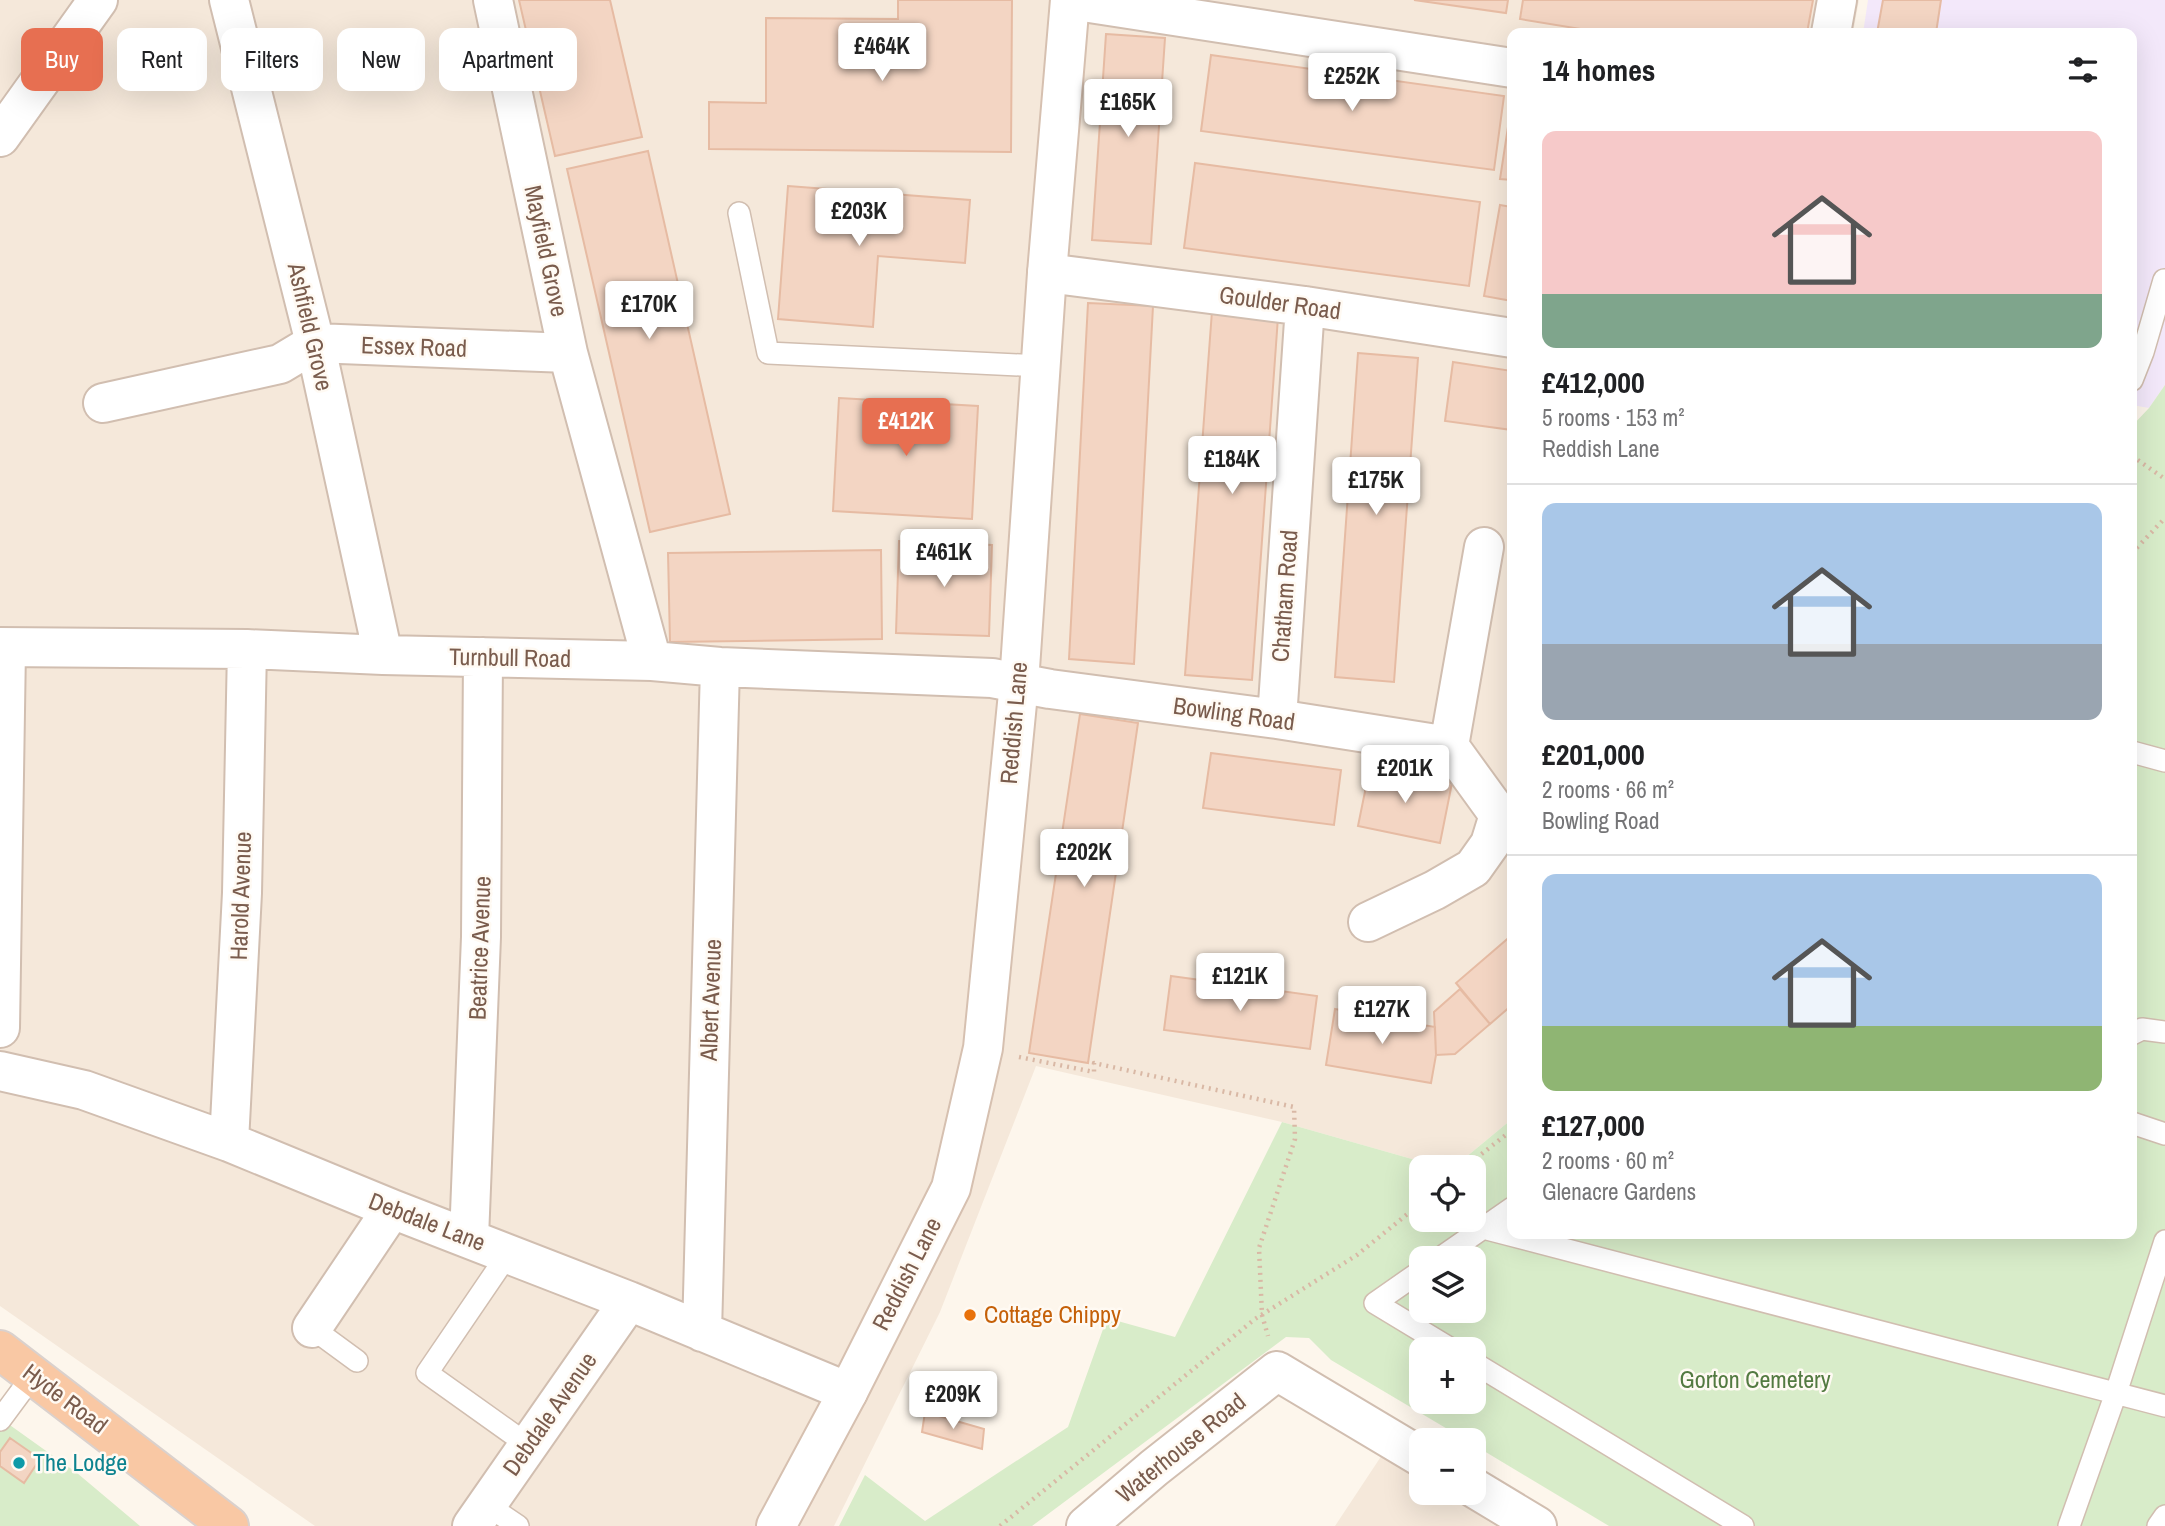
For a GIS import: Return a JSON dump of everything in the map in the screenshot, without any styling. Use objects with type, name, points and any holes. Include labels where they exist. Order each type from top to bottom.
[{"type":"highway","name":"Hyde Road","points":[[0,1350],[229,1526]]},
{"type":"street","points":[[0,137],[98,0]]},
{"type":"street","name":"Ashfield Grove","points":[[229,0],[315,343],[383,655]]},
{"type":"street","name":"Mayfield Grove","points":[[493,0],[568,353],[652,661]]},
{"type":"street","points":[[1070,0],[1507,67]]},
{"type":"street","name":"Reddish Lane","points":[[776,1526],[848,1392],[951,1188],[983,1048],[1019,682],[1047,273],[1070,0]]},
{"type":"street","points":[[1832,28],[1837,0]]},
{"type":"street","name":"Goulder Road","points":[[1047,273],[1305,306],[1507,337]]},
{"type":"street","name":"Chatham Road","points":[[1277,719],[1305,306]]},
{"type":"street","points":[[103,403],[280,364],[315,343]]},
{"type":"street","name":"Essex Road","points":[[315,343],[568,353]]},
{"type":"street","points":[[1367,922],[1436,890],[1473,868],[1506,822],[1449,746],[1484,547]]},
{"type":"street","points":[[0,1028],[3,647]]},
{"type":"street","name":"Turnbull Road","points":[[3,647],[247,649],[652,661],[720,667],[992,678],[1019,682]]},
{"type":"street","name":"Harold Avenue","points":[[229,1142],[242,893],[247,649]]},
{"type":"street","name":"Beatrice Avenue","points":[[469,1238],[481,937],[483,657]]},
{"type":"street","name":"Albert Avenue","points":[[702,1332],[720,667]]},
{"type":"street","name":"Bowling Road","points":[[1019,682],[1050,690],[1277,719],[1449,746]]},
{"type":"street","name":"Debdale Lane","points":[[0,1071],[84,1090],[229,1142],[629,1301],[848,1392]]},
{"type":"street","points":[[312,1328],[392,1209]]},
{"type":"street","name":"Debdale Avenue","points":[[479,1515],[629,1301]]},
{"type":"street","points":[[1277,1371],[1409,1450]]},
{"type":"street","name":"Waterhouse Road","points":[[1086,1526],[1154,1468],[1277,1371]]},
{"type":"street","points":[[1486,1495],[1537,1526]]},
{"type":"lane","points":[[739,213],[768,353],[1041,366]]},
{"type":"lane","points":[[2137,367],[2164,280]]},
{"type":"lane","points":[[2137,753],[2165,761]]},
{"type":"lane","points":[[2137,1032],[2142,1029],[2165,1032]]},
{"type":"lane","points":[[2137,1125],[2165,1134]]},
{"type":"lane","points":[[1486,1226],[1507,1211]]},
{"type":"lane","points":[[1486,1229],[1507,1234]]},
{"type":"lane","points":[[1457,1246],[1477,1232]]},
{"type":"lane","points":[[1525,1239],[2165,1406]]},
{"type":"lane","points":[[2069,1526],[2165,1245]]},
{"type":"lane","points":[[508,1254],[428,1373],[528,1445]]},
{"type":"lane","points":[[1409,1279],[1375,1303],[1431,1337]]},
{"type":"lane","points":[[312,1328],[357,1361]]},
{"type":"lane","points":[[1486,1370],[1743,1526]]},
{"type":"lane","points":[[0,1420],[34,1374]]},
{"type":"lane","points":[[479,1515],[518,1526]]},
{"type":"lane","points":[[2158,1526],[2165,1516]]},
{"type":"path","points":[[2137,459],[2165,479]]},
{"type":"path","points":[[2137,548],[2165,518]]},
{"type":"path","points":[[1018,1057],[1094,1072],[1094,1063],[1294,1107],[1295,1139],[1259,1248],[1262,1315],[1277,1371]]},
{"type":"path","points":[[1480,1155],[1507,1134]]},
{"type":"path","points":[[1000,1526],[1262,1315],[1357,1255],[1409,1213]]},
{"type":"shaded area","points":[[0,0],[1859,0],[1854,28],[1507,28],[1507,1123],[1468,1155],[1409,1155],[1409,1158],[1282,1122],[1036,1066],[940,1312],[834,1526],[315,1526],[0,1306]]},
{"type":"shaded area","points":[[1868,0],[2165,0],[2165,385],[2149,408],[2137,406],[2137,28],[1864,28]]},
{"type":"shaded area","points":[[1382,1455],[1409,1472],[1409,1505],[1462,1505],[1496,1526],[1335,1526]]},
{"type":"green space","name":"Gorton Cemetery","points":[[2165,385],[2165,1526],[1609,1526],[1486,1452],[1486,1428],[1446,1428],[1422,1414],[1486,1414],[1486,1337],[1409,1337],[1409,1406],[1331,1360],[1309,1338],[1286,1337],[1032,1526],[839,1526],[865,1475],[925,1521],[1068,1427],[1107,1318],[1175,1337],[1282,1122],[1409,1158],[1409,1232],[1486,1232],[1486,1155],[1468,1155],[1507,1123],[1507,1239],[2137,1239],[2137,421]]},
{"type":"green space","points":[[0,1418],[77,1473],[140,1526],[0,1526]]},
{"type":"building","points":[[519,0],[610,0],[642,137],[555,156],[540,91],[577,91],[577,28],[525,28]]},
{"type":"building","points":[[898,0],[1012,0],[1011,152],[709,149],[709,102],[766,103],[766,18],[898,19]]},
{"type":"building","points":[[1414,0],[1508,0],[1506,13]]},
{"type":"building","points":[[1523,0],[1813,0],[1808,28],[1575,28],[1520,19]]},
{"type":"building","points":[[1883,0],[1941,0],[1937,28],[1878,28]]},
{"type":"building","points":[[1106,34],[1165,38],[1151,244],[1092,240]]},
{"type":"building","points":[[1211,55],[1504,96],[1494,170],[1201,131]]},
{"type":"building","points":[[1507,134],[1507,180],[1500,179]]},
{"type":"building","points":[[648,151],[730,514],[650,532],[567,169]]},
{"type":"building","points":[[1195,163],[1480,202],[1469,286],[1184,248]]},
{"type":"building","points":[[788,186],[970,200],[965,263],[878,256],[873,327],[778,319]]},
{"type":"building","points":[[1500,205],[1507,206],[1507,300],[1484,296]]},
{"type":"building","points":[[1088,303],[1153,306],[1134,664],[1069,659]]},
{"type":"building","points":[[1212,311],[1278,317],[1252,680],[1185,675]]},
{"type":"building","points":[[1358,353],[1418,358],[1394,682],[1335,677]]},
{"type":"building","points":[[1453,362],[1507,370],[1507,429],[1445,421]]},
{"type":"building","points":[[839,398],[978,406],[972,519],[833,511]]},
{"type":"building","points":[[899,541],[992,545],[989,636],[896,633]]},
{"type":"building","points":[[881,550],[882,639],[670,642],[668,553]]},
{"type":"building","points":[[1080,714],[1138,723],[1088,1063],[1029,1053]]},
{"type":"building","points":[[1211,753],[1341,770],[1334,825],[1203,808]]},
{"type":"building","points":[[1370,767],[1452,783],[1440,843],[1358,826]]},
{"type":"building","points":[[1507,939],[1507,1009],[1490,1024],[1456,983]]},
{"type":"building","points":[[1171,976],[1317,996],[1310,1049],[1164,1030]]},
{"type":"building","points":[[1460,989],[1490,1024],[1455,1054],[1436,1055],[1434,1012]]},
{"type":"building","points":[[1335,1009],[1435,1027],[1436,1055],[1431,1083],[1326,1065]]},
{"type":"building","points":[[925,1412],[984,1429],[982,1449],[922,1432]]},
{"type":"building","name":"The Lodge","points":[[10,1438],[40,1459],[24,1483],[0,1466],[0,1452]]},
{"type":"place","name":"Cottage Chippy","points":[[970,1315]]},
{"type":"place","name":"The Lodge","points":[[19,1463]]}]
